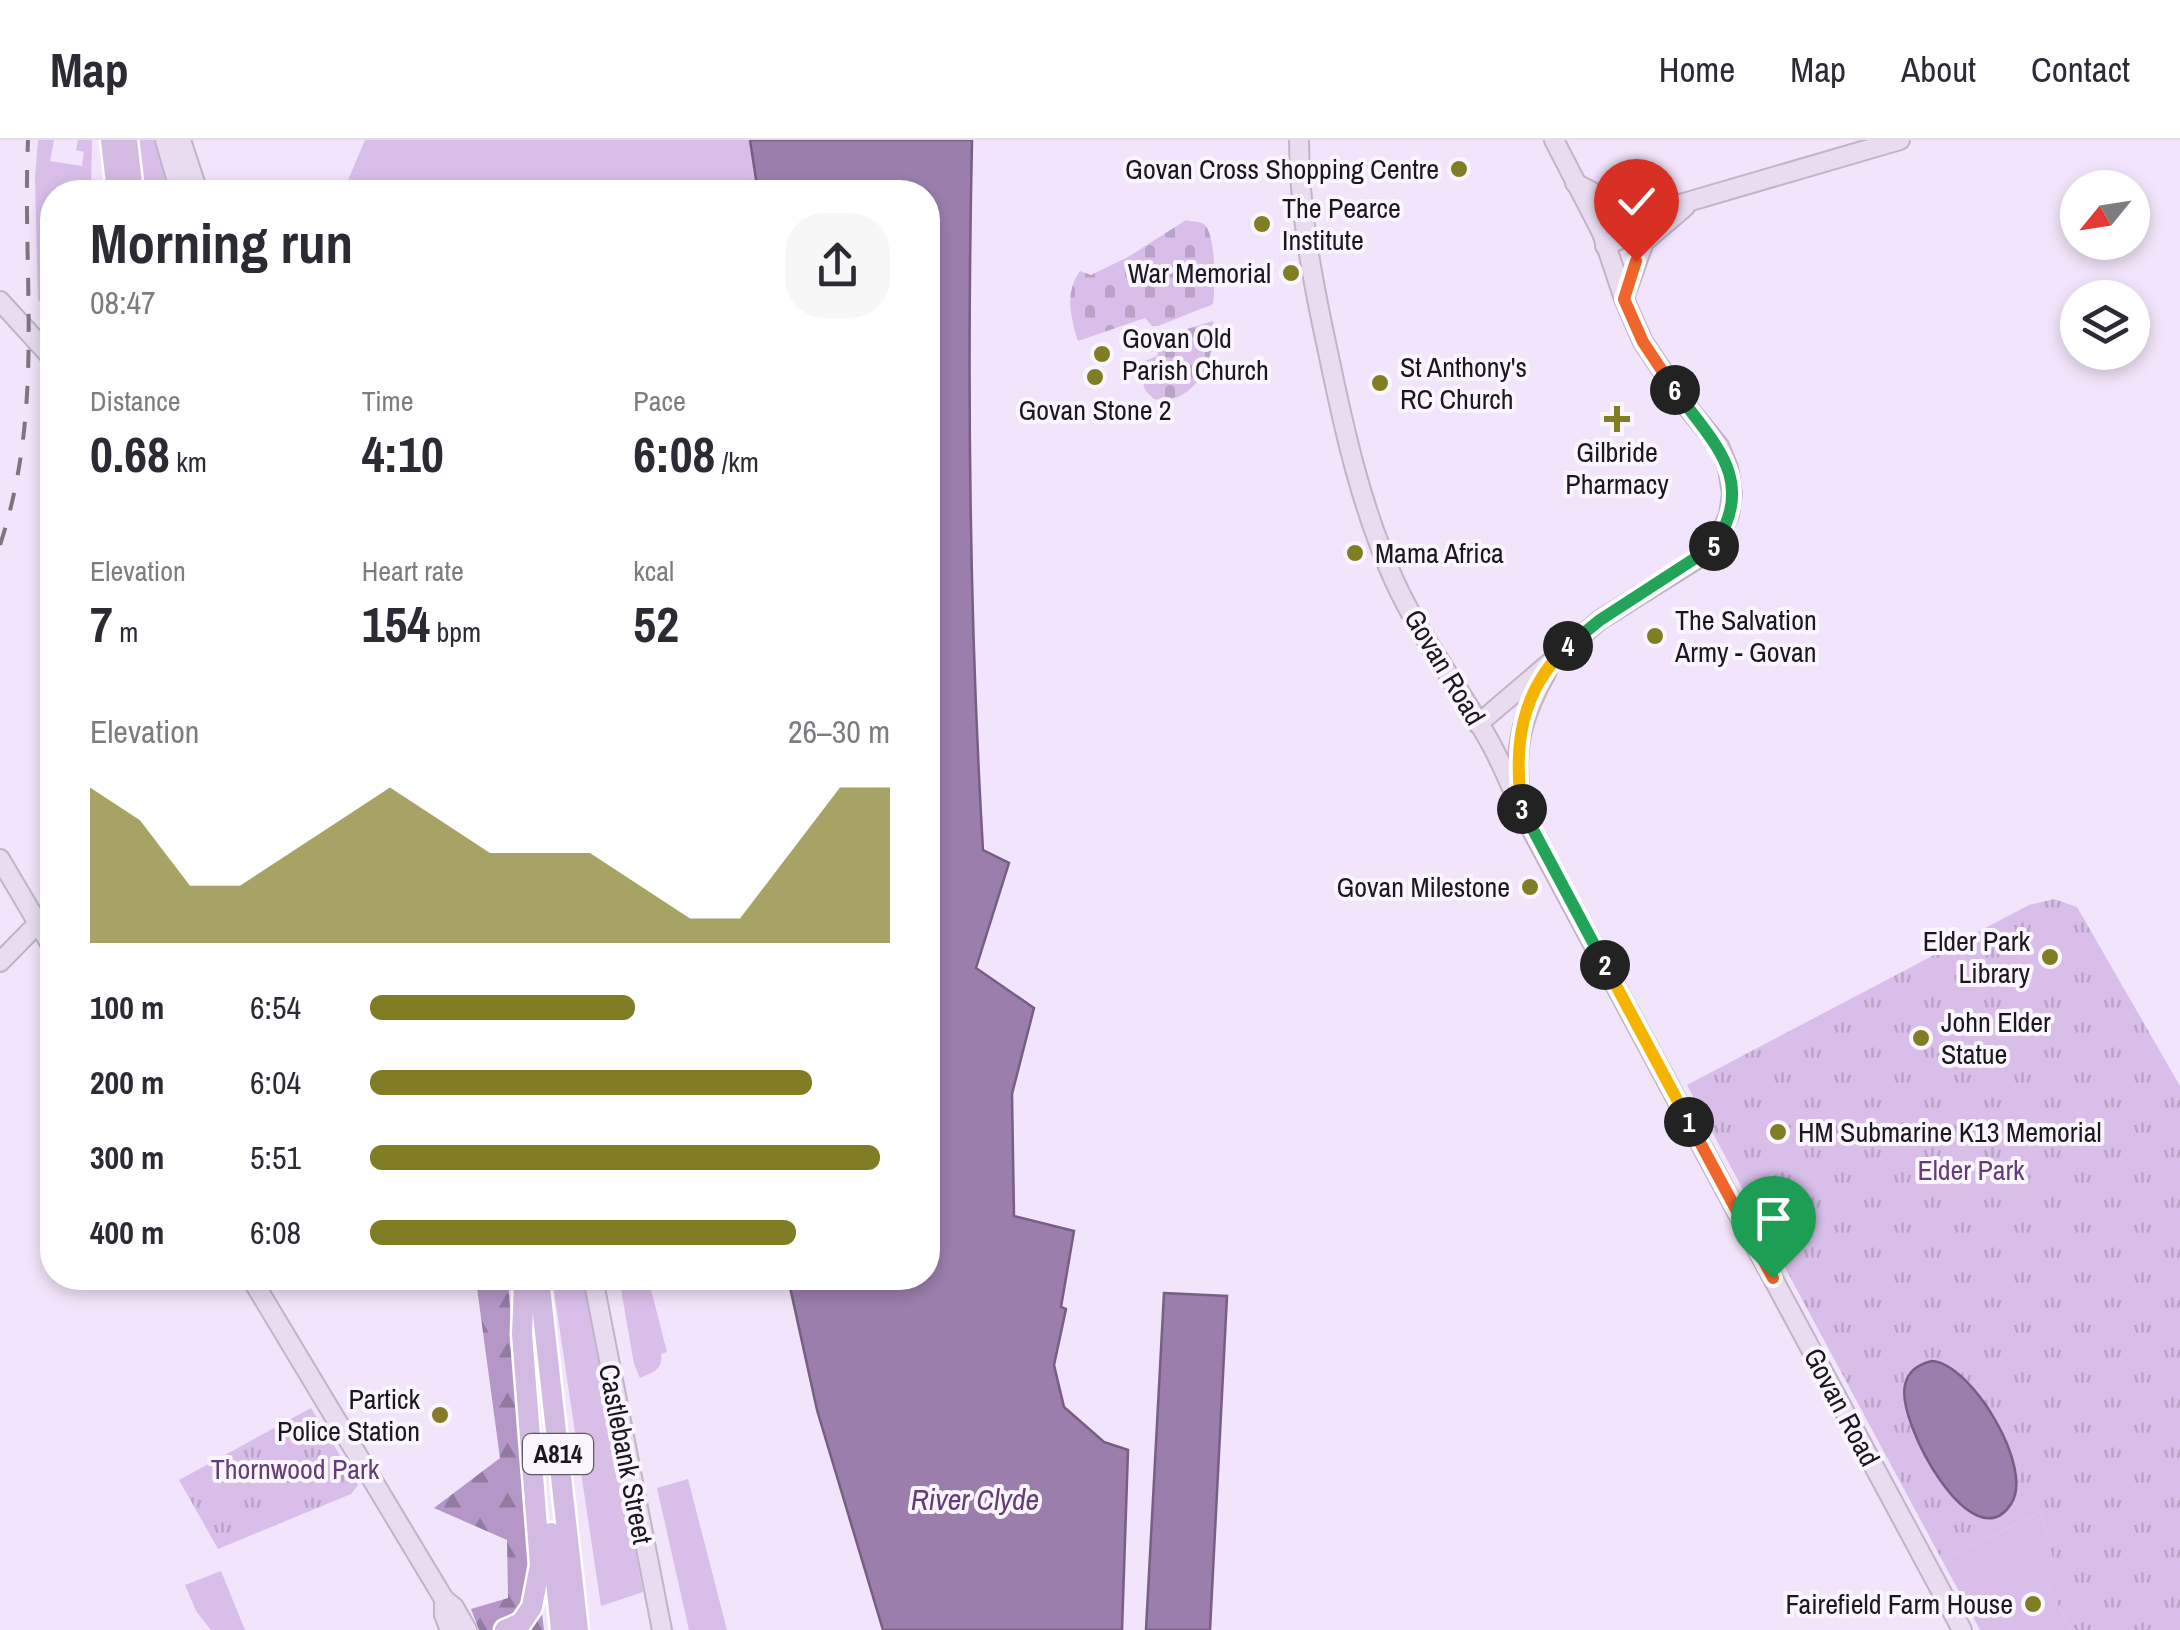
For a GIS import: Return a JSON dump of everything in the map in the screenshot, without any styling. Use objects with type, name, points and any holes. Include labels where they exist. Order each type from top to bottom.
[{"type":"main road","points":[[110,140],[115,180]]},
{"type":"main road","points":[[127,140],[132,180]]},
{"type":"main road","points":[[505,1630],[521,1623],[532,1607],[540,1564],[522,1334],[528,1290]]},
{"type":"main road","name":"A814","points":[[530,1290],[561,1630]]},
{"type":"main road","name":"A814","points":[[531,1290],[548,1361],[578,1630]]},
{"type":"main road","points":[[548,1361],[563,1406],[590,1630]]},
{"type":"street","points":[[171,140],[178,180]]},
{"type":"street","points":[[171,140],[192,180]]},
{"type":"street","name":"Govan Road","points":[[1299,140],[1313,281],[1344,426],[1375,536],[1396,583],[1491,744],[1523,814],[1962,1630]]},
{"type":"street","points":[[1478,724],[1600,620],[1715,546],[1730,515],[1731,482],[1719,446],[1655,363],[1624,299],[1604,240],[1554,140]]},
{"type":"street","points":[[1604,240],[1653,212],[1900,140]]},
{"type":"street","points":[[1575,183],[1614,203],[1629,206],[1694,201]]},
{"type":"street","points":[[1624,299],[1644,242],[1694,201]]},
{"type":"street","points":[[0,301],[40,345]]},
{"type":"street","points":[[1523,814],[1516,769],[1519,732],[1552,662]]},
{"type":"street","points":[[0,860],[40,927]]},
{"type":"street","points":[[0,962],[38,924]]},
{"type":"street","points":[[259,1290],[444,1599],[454,1606],[467,1630]]},
{"type":"street","name":"Castlebank Street","points":[[595,1290],[662,1630]]},
{"type":"street","points":[[444,1599],[450,1630]]},
{"type":"green space","points":[[38,140],[54,140],[50,161],[82,166],[84,152],[76,150],[78,140],[92,140],[91,180],[40,180],[40,301],[38,300]]},
{"type":"green space","points":[[133,140],[158,140],[170,180],[138,180]]},
{"type":"green space","points":[[365,140],[750,140],[756,180],[348,180]]},
{"type":"green space","points":[[1186,220],[1202,223],[1210,236],[1213,304],[1158,326],[1152,326],[1145,318],[1078,341],[1070,297],[1080,271],[1091,275]]},
{"type":"green space","points":[[1213,321],[1212,349],[1193,387],[1169,399],[1154,399],[1145,390],[1138,364],[1157,356],[1161,337]]},
{"type":"green space","name":"Elder Park","points":[[2054,899],[2077,907],[2180,1086],[2180,1630],[2071,1630],[2038,1567],[2053,1559],[2041,1512],[1942,1560],[1687,1085],[2029,905]]},
{"type":"green space","points":[[477,1290],[509,1290],[516,1392],[544,1630],[479,1630],[471,1609],[508,1598],[507,1540],[434,1508],[500,1458]]},
{"type":"green space","points":[[554,1290],[588,1290],[643,1592],[601,1606]]},
{"type":"green space","points":[[621,1290],[651,1290],[667,1352],[661,1354],[656,1370],[640,1378]]},
{"type":"green space","name":"Thornwood Park","points":[[311,1408],[358,1485],[351,1494],[218,1549],[179,1480]]},
{"type":"green space","points":[[688,1479],[727,1630],[689,1630],[657,1488]]},
{"type":"green space","points":[[2041,1512],[2053,1559],[2038,1567],[2071,1630],[1980,1630],[1942,1560]]},
{"type":"green space","points":[[221,1571],[245,1630],[211,1630],[196,1611],[185,1585]]},
{"type":"water","name":"River Clyde","points":[[750,140],[972,140],[970,495],[978,761],[983,850],[1009,863],[976,968],[1034,1008],[1012,1094],[1014,1216],[1074,1231],[1061,1307],[1066,1309],[1054,1365],[1064,1407],[1104,1442],[1128,1450],[1122,1630],[883,1630],[817,1410],[791,1290],[940,1290],[940,180],[756,180]]},
{"type":"water","points":[[1164,1293],[1227,1296],[1210,1630],[1146,1630]]},
{"type":"water","points":[[1932,1361],[1965,1380],[1981,1398],[2007,1444],[2016,1488],[2011,1504],[1995,1517],[1977,1516],[1958,1502],[1940,1480],[1912,1428],[1905,1385],[1915,1369]]},
{"type":"railway","points":[[0,545],[14,494],[27,393],[28,140]]},
{"type":"place","name":"Govan Cross Shopping Centre","points":[[1459,169]]},
{"type":"place","name":"The Pearce Institute","points":[[1262,224]]},
{"type":"place","name":"War Memorial","points":[[1291,273]]},
{"type":"place","name":"Govan Old Parish Church","points":[[1102,354]]},
{"type":"place","name":"Govan Stone 2","points":[[1095,377]]},
{"type":"place","name":"St Anthony's RC Church","points":[[1380,383]]},
{"type":"place","name":"Gilbride Pharmacy","points":[[1617,419]]},
{"type":"place","name":"Mama Africa","points":[[1355,553]]},
{"type":"place","name":"The Salvation Army - Govan","points":[[1655,636]]},
{"type":"place","name":"Govan Milestone","points":[[1530,887]]},
{"type":"place","name":"Elder Park Library","points":[[2050,957]]},
{"type":"place","name":"John Elder Statue","points":[[1921,1038]]},
{"type":"place","name":"HM Submarine K13 Memorial","points":[[1778,1132]]},
{"type":"place","name":"Partick Police Station","points":[[440,1415]]},
{"type":"place","name":"Fairefield Farm House","points":[[2033,1604]]},
{"type":"route","points":[[1636,261],[1624,299],[1655,363],[1719,446],[1731,482],[1730,515],[1715,546],[1600,620],[1552,662],[1519,732],[1516,769],[1523,814],[1773,1278]]}]
